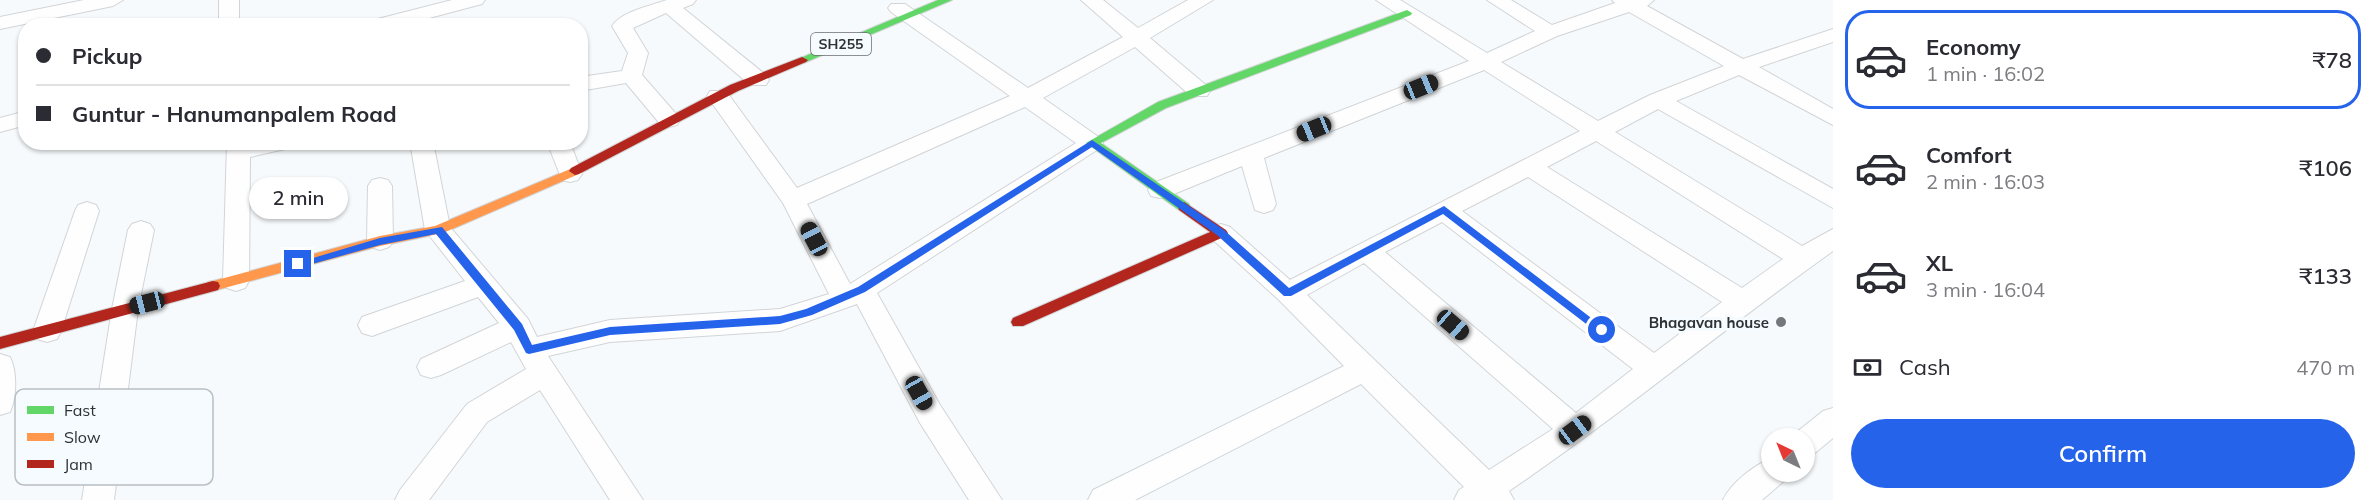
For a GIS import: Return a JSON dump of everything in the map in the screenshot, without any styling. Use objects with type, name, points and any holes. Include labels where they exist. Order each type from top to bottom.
[{"type":"main road","name":"SH255","points":[[0,343],[380,241],[438,230],[570,174],[726,92],[752,75],[908,8],[947,0]]},
{"type":"main road","points":[[1221,233],[1092,143],[1141,114],[1407,13]]},
{"type":"main road","points":[[1018,322],[1221,233]]},
{"type":"street","points":[[5,0],[0,23],[18,19]]},
{"type":"street","points":[[24,18],[111,0]]},
{"type":"street","points":[[229,0],[229,18]]},
{"type":"street","points":[[388,0],[392,18]]},
{"type":"street","points":[[411,18],[475,0]]},
{"type":"street","points":[[1091,0],[1199,91]]},
{"type":"street","points":[[793,200],[1028,97],[1203,0]]},
{"type":"street","points":[[1386,0],[1802,258]]},
{"type":"street","points":[[1497,0],[1550,32]]},
{"type":"street","points":[[1160,190],[1485,62],[1550,32],[1632,1],[1739,67],[1833,118]]},
{"type":"street","points":[[631,76],[638,53],[622,26],[638,7],[678,3],[752,75]]},
{"type":"street","points":[[431,367],[531,350],[610,331],[780,320],[854,294],[1092,143],[908,8]]},
{"type":"street","points":[[1288,293],[1366,250],[1658,100],[1739,67],[1833,35]]},
{"type":"street","points":[[588,83],[631,76]]},
{"type":"street","points":[[631,76],[669,120]]},
{"type":"street","points":[[726,92],[986,500]]},
{"type":"street","points":[[1658,100],[1833,200]]},
{"type":"street","points":[[0,125],[18,120]]},
{"type":"street","points":[[236,281],[240,150]]},
{"type":"street","points":[[423,150],[438,230],[484,284],[531,350],[627,500]]},
{"type":"street","points":[[561,150],[570,174]]},
{"type":"street","points":[[1251,154],[1264,204]]},
{"type":"street","points":[[1529,166],[1742,301]]},
{"type":"street","points":[[380,186],[380,241]]},
{"type":"street","points":[[1444,210],[1655,370]]},
{"type":"street","points":[[47,331],[87,211]]},
{"type":"street","points":[[114,389],[125,309],[141,230]]},
{"type":"street","points":[[1221,233],[1288,293],[1485,496],[1655,370],[1742,301],[1833,238]]},
{"type":"street","points":[[1366,250],[1575,430]]},
{"type":"street","points":[[372,325],[484,284]]},
{"type":"street","points":[[411,500],[477,413],[531,350]]},
{"type":"street","points":[[0,365],[0,403]]},
{"type":"street","points":[[1104,500],[1364,369]]},
{"type":"street","points":[[1815,435],[1833,420]]},
{"type":"street","points":[[1739,500],[1761,481]]},
{"type":"street","points":[[98,500],[100,485]]},
{"type":"traffic: fast","points":[[802,60],[947,0]]},
{"type":"traffic: fast","points":[[1184,207],[1092,143],[1162,105],[1407,13]]},
{"type":"traffic: slow","points":[[213,286],[380,241],[438,230],[575,171]]},
{"type":"traffic: jam","points":[[575,171],[734,88],[802,60]]},
{"type":"traffic: jam","points":[[1018,322],[1221,233],[1184,207]]},
{"type":"traffic: jam","points":[[0,343],[213,286]]},
{"type":"place","name":"Bhagavan house","points":[[1781,322]]},
{"type":"route","points":[[298,264],[380,241],[438,230],[518,327],[529,350],[610,331],[780,320],[845,299],[862,290],[1092,143],[1221,233],[1288,293],[1444,210],[1602,330]]}]
